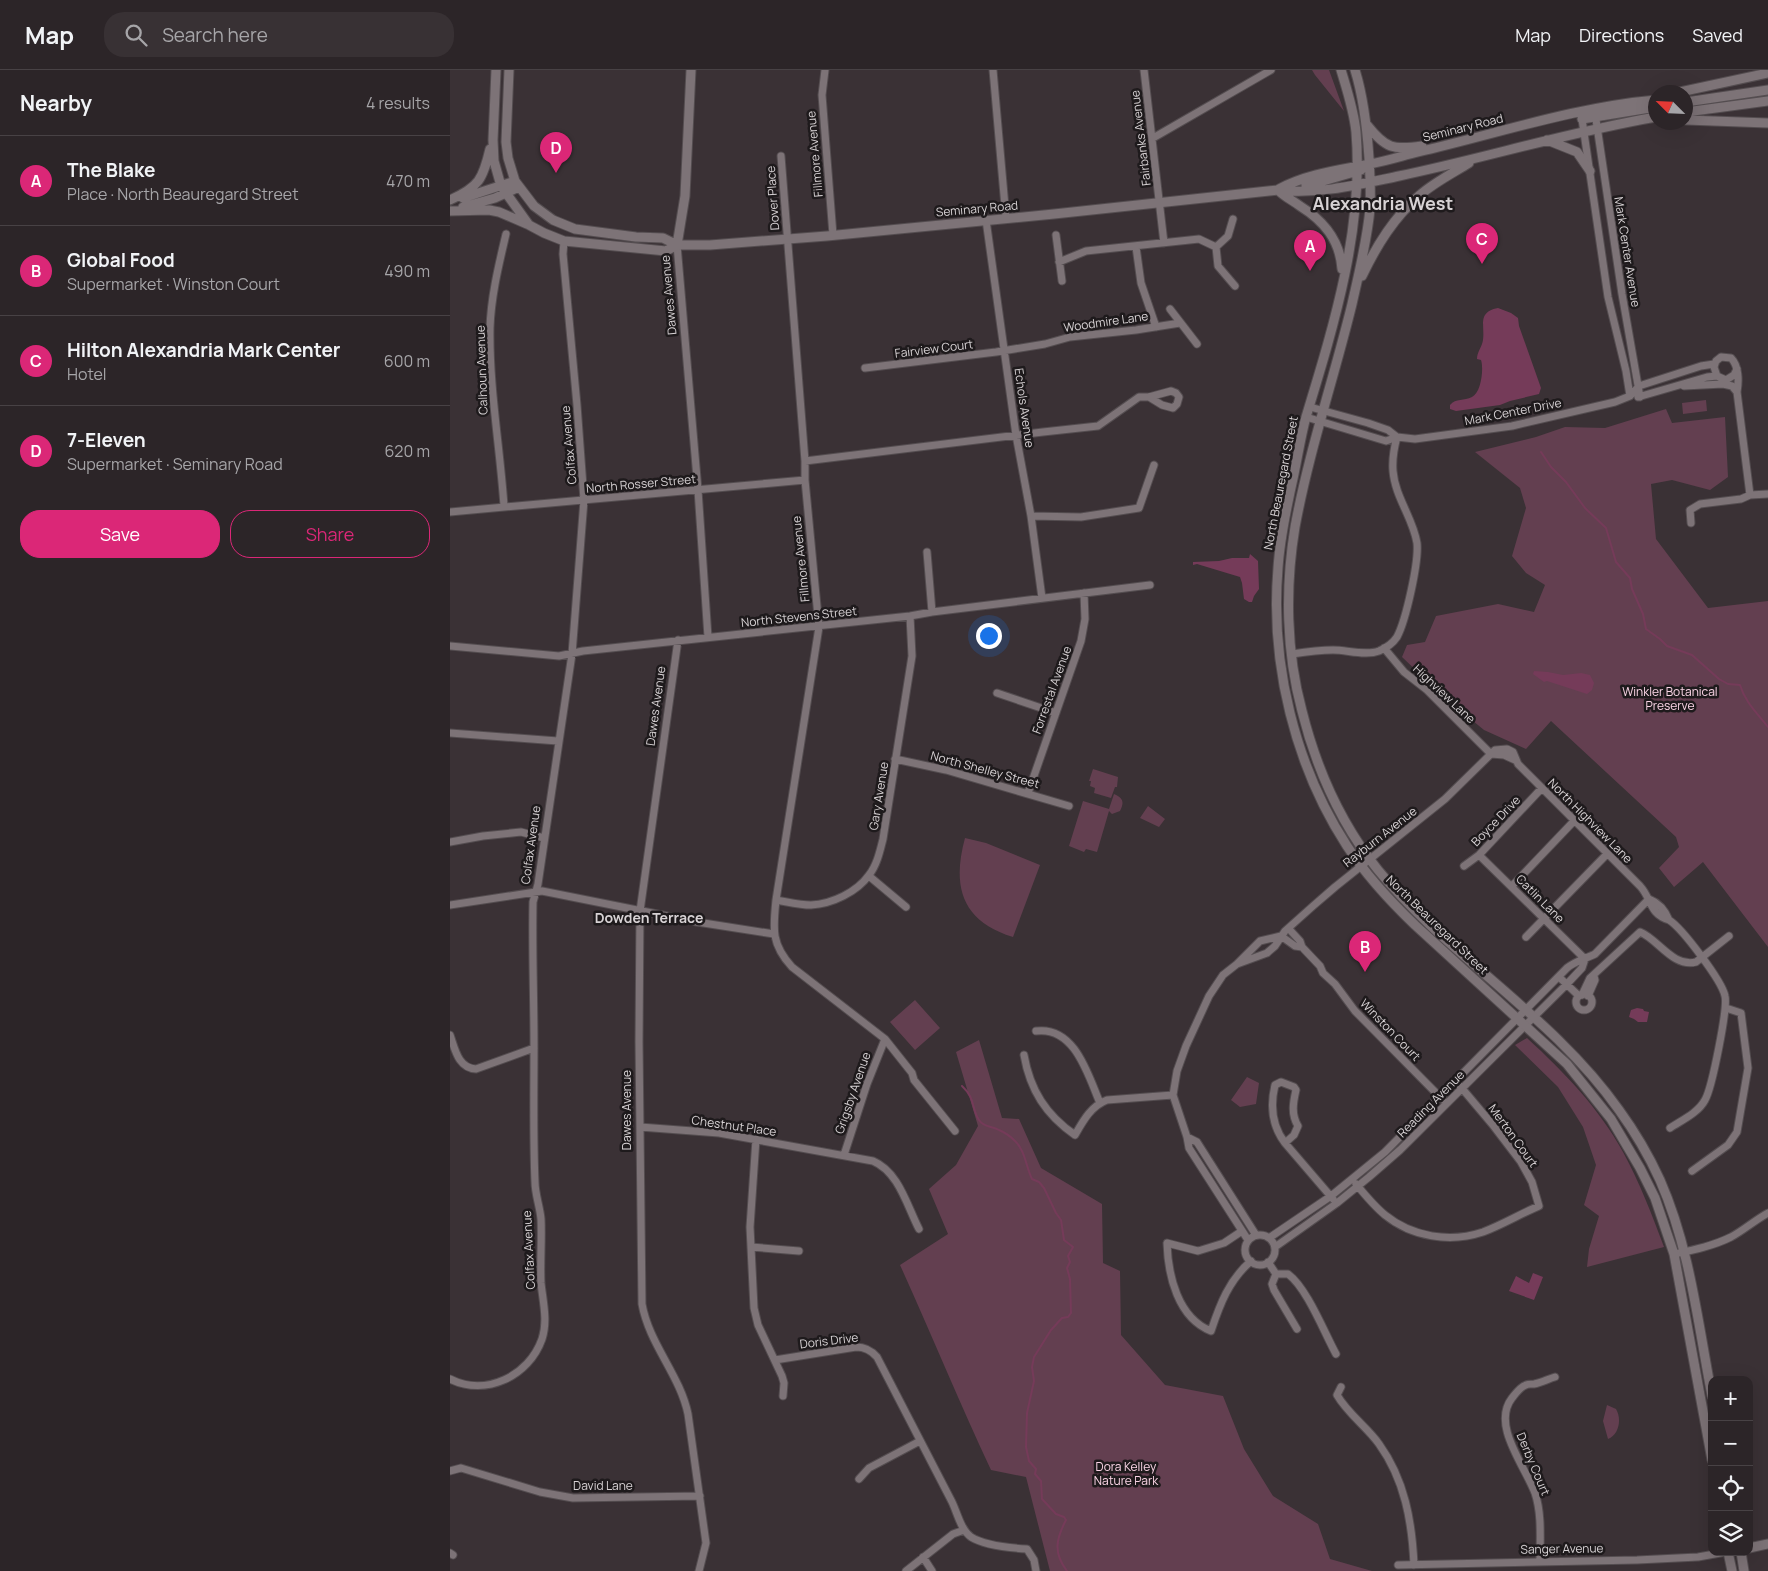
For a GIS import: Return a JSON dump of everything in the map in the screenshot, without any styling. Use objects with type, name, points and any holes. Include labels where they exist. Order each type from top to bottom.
[{"type":"main road","points":[[496,70],[492,140],[494,161],[504,190]]},
{"type":"main road","points":[[450,210],[469,206],[517,184],[508,158],[506,142],[509,70]]},
{"type":"main road","name":"Dawes Avenue","points":[[678,245],[685,196],[691,70]]},
{"type":"main road","name":"North Beauregard Street","points":[[1341,70],[1354,116],[1358,184],[1343,283],[1306,417],[1285,515],[1277,570],[1278,629],[1282,675],[1291,722],[1311,776],[1336,828],[1361,866],[1415,925],[1567,1064],[1611,1120],[1640,1168],[1651,1190],[1674,1254],[1708,1438]]},
{"type":"main road","name":"North Beauregard Street","points":[[1355,70],[1367,124],[1370,208],[1355,290],[1302,494],[1292,545],[1289,595],[1292,654],[1301,710],[1320,770],[1346,821],[1379,870],[1432,926],[1527,1010],[1590,1072],[1621,1112],[1643,1147],[1667,1197],[1684,1252],[1708,1376]]},
{"type":"main road","points":[[1693,89],[1768,73]]},
{"type":"main road","points":[[1693,97],[1768,90]]},
{"type":"main road","points":[[1693,101],[1768,90]]},
{"type":"main road","name":"Seminary Road","points":[[1278,190],[1294,181],[1464,142],[1553,118],[1595,113],[1648,100]]},
{"type":"main road","points":[[1693,111],[1768,101]]},
{"type":"main road","points":[[1582,119],[1595,113],[1648,107]]},
{"type":"main road","name":"Seminary Road","points":[[517,184],[524,196],[540,211],[566,226],[616,235],[663,238],[678,245],[710,245],[833,235],[1278,190],[1326,189],[1370,182],[1477,158],[1597,127],[1648,119]]},
{"type":"main road","points":[[1693,120],[1768,123]]},
{"type":"main road","points":[[1367,124],[1376,137],[1384,144],[1394,148],[1401,149],[1464,142]]},
{"type":"main road","points":[[450,200],[475,187],[486,166],[492,140]]},
{"type":"main road","points":[[1547,140],[1577,152],[1590,171]]},
{"type":"main road","points":[[1355,290],[1378,245],[1408,206],[1427,190],[1477,158]]},
{"type":"main road","points":[[1292,191],[1357,168]]},
{"type":"main road","points":[[450,200],[504,190]]},
{"type":"main road","name":"Seminary Road","points":[[504,190],[529,225],[544,234],[564,241],[666,251],[678,245]]},
{"type":"main road","points":[[1278,190],[1286,198],[1315,216],[1330,233],[1341,257],[1343,283]]},
{"type":"main road","points":[[450,210],[489,210],[499,212],[529,225]]},
{"type":"main road","points":[[1753,1547],[1768,1544]]},
{"type":"main road","points":[[1728,1556],[1732,1571]]},
{"type":"main road","points":[[1742,1556],[1744,1571]]},
{"type":"street","name":"Fillmore Avenue","points":[[825,70],[822,95],[833,235]]},
{"type":"street","points":[[993,70],[1006,218]]},
{"type":"street","name":"Fairbanks Avenue","points":[[1144,70],[1164,243]]},
{"type":"street","points":[[1152,138],[1271,70]]},
{"type":"street","name":"Mark Center Avenue","points":[[1595,113],[1622,294],[1640,397]]},
{"type":"street","name":"Mark Center Avenue","points":[[1582,119],[1608,299],[1626,371],[1630,396]]},
{"type":"street","name":"Dover Place","points":[[781,156],[787,239]]},
{"type":"street","points":[[1216,247],[1228,236],[1233,219]]},
{"type":"street","name":"Echols Avenue","points":[[986,220],[1016,435],[1042,598]]},
{"type":"street","name":"Calhoun Avenue","points":[[504,506],[494,403],[490,328],[494,293],[506,234]]},
{"type":"street","points":[[1056,235],[1062,281]]},
{"type":"street","name":"Fillmore Avenue","points":[[774,934],[776,900],[819,627],[805,480],[787,239]]},
{"type":"street","points":[[1059,262],[1086,251],[1199,239],[1216,247]]},
{"type":"street","name":"Colfax Avenue","points":[[450,1380],[476,1386],[506,1380],[520,1371],[531,1360],[539,1348],[543,1337],[545,1316],[541,1282],[541,1218],[535,1183],[533,1102],[533,902],[572,654],[584,500],[563,254],[564,241]]},
{"type":"street","name":"Dawes Avenue","points":[[678,245],[708,637]]},
{"type":"street","points":[[1136,247],[1141,283],[1156,327]]},
{"type":"street","points":[[1216,247],[1218,266],[1235,286]]},
{"type":"street","points":[[1170,308],[1197,344]]},
{"type":"street","name":"Woodmire Lane","points":[[1005,350],[1045,344],[1070,337],[1156,327],[1180,322]]},
{"type":"street","name":"Fairview Court","points":[[865,368],[987,354],[1005,350]]},
{"type":"street","points":[[1736,369],[1734,375],[1729,379],[1722,379],[1717,376],[1714,364],[1718,358],[1728,357],[1735,363],[1736,369],[1738,385],[1737,392],[1750,495]]},
{"type":"street","points":[[1639,386],[1701,366],[1714,364]]},
{"type":"street","name":"Mark Center Drive","points":[[1630,396],[1640,397],[1706,377],[1717,376]]},
{"type":"street","name":"Mark Center Drive","points":[[1678,385],[1724,384],[1732,386],[1737,392]]},
{"type":"street","name":"Mark Center Drive","points":[[1306,417],[1386,441],[1397,437],[1415,439],[1512,426],[1615,402],[1630,396],[1639,386]]},
{"type":"street","points":[[805,461],[1098,426],[1139,397],[1149,397]]},
{"type":"street","name":"Mark Center Drive","points":[[1310,407],[1381,427],[1397,437]]},
{"type":"street","points":[[1292,654],[1333,650],[1372,652],[1384,648],[1396,638],[1402,623],[1416,568],[1417,552],[1414,533],[1396,488],[1393,471],[1393,458],[1397,437]]},
{"type":"street","points":[[1030,516],[1081,517],[1139,508],[1154,466]]},
{"type":"street","name":"North Rosser Street","points":[[450,512],[805,480]]},
{"type":"street","points":[[1691,523],[1690,510],[1700,504],[1741,499],[1750,495],[1768,494]]},
{"type":"street","points":[[927,552],[932,612]]},
{"type":"street","name":"North Stevens Street","points":[[450,646],[559,656],[583,650],[819,627],[1150,585]]},
{"type":"street","name":"Forrestal Avenue","points":[[1028,793],[1084,630],[1084,593]]},
{"type":"street","name":"Gary Avenue","points":[[776,900],[810,905],[824,903],[847,893],[864,882],[876,862],[883,839],[912,656],[910,616]]},
{"type":"street","name":"Dawes Avenue","points":[[678,640],[640,910],[642,1304],[646,1323],[682,1394],[686,1406],[706,1543],[699,1571]]},
{"type":"street","name":"Highview Lane","points":[[1384,648],[1404,672],[1426,690],[1491,754]]},
{"type":"street","points":[[997,693],[1056,713]]},
{"type":"street","points":[[450,733],[558,742]]},
{"type":"street","name":"Rayburn Avenue","points":[[1237,964],[1267,953],[1275,946],[1281,936],[1334,887],[1445,799],[1491,754]]},
{"type":"street","name":"North Highview Lane","points":[[1491,754],[1504,754],[1515,760],[1640,886],[1649,899],[1655,901],[1666,912],[1669,920],[1702,957],[1724,990],[1726,1008]]},
{"type":"street","name":"North Shelley Street","points":[[895,759],[946,770],[1068,806]]},
{"type":"street","name":"Boyce Drive","points":[[1464,866],[1479,855],[1542,789]]},
{"type":"street","points":[[1512,886],[1574,821]]},
{"type":"street","points":[[450,842],[521,832],[544,838]]},
{"type":"street","points":[[1526,937],[1607,854]]},
{"type":"street","name":"Catlin Lane","points":[[1479,855],[1585,959]]},
{"type":"street","points":[[869,876],[906,906]]},
{"type":"street","points":[[450,905],[542,891],[698,922],[774,934],[781,953],[792,967],[885,1040],[912,1072],[914,1080],[955,1131]]},
{"type":"street","name":"Reading Avenue","points":[[1269,1238],[1331,1196],[1385,1152],[1575,961],[1595,954],[1649,899]]},
{"type":"street","name":"Winston Court","points":[[1289,929],[1300,940],[1302,947],[1320,966],[1323,973],[1336,984],[1355,1011],[1447,1104]]},
{"type":"street","points":[[1559,977],[1583,995],[1595,980],[1594,976],[1640,932],[1677,959],[1691,963],[1729,936]]},
{"type":"street","name":"Rayburn Avenue","points":[[1173,1095],[1182,1056],[1209,996],[1223,975],[1260,941],[1281,936]]},
{"type":"street","name":"Winston Court","points":[[1281,936],[1295,946],[1302,947]]},
{"type":"street","name":"Reading Avenue","points":[[1274,1247],[1337,1203],[1400,1150],[1567,984],[1582,968],[1585,959]]},
{"type":"street","points":[[1670,1128],[1697,1111],[1706,1100],[1726,1008],[1741,1013],[1748,1068],[1737,1132],[1728,1145],[1692,1171]]},
{"type":"street","points":[[1036,1031],[1052,1032],[1060,1036],[1076,1050],[1100,1103]]},
{"type":"street","points":[[451,1040],[462,1064],[471,1069],[476,1069],[534,1048]]},
{"type":"street","name":"Grigsby Avenue","points":[[844,1155],[867,1084],[885,1040]]},
{"type":"street","points":[[1024,1055],[1030,1082],[1039,1100],[1056,1120],[1075,1135],[1086,1116],[1106,1100],[1173,1095],[1189,1148],[1248,1240]]},
{"type":"street","points":[[1285,1142],[1294,1135],[1298,1126],[1293,1105],[1296,1090],[1294,1087],[1281,1082],[1275,1085],[1273,1094],[1273,1119],[1277,1130],[1285,1142],[1337,1203]]},
{"type":"street","name":"Merton Court","points":[[1352,1179],[1385,1216],[1417,1233],[1440,1238],[1482,1232],[1539,1206],[1532,1182],[1521,1162],[1456,1082]]},
{"type":"street","name":"Chestnut Place","points":[[640,1127],[719,1133],[874,1161],[891,1173],[919,1229]]},
{"type":"street","points":[[1187,1137],[1197,1142],[1256,1235]]},
{"type":"street","points":[[756,1139],[751,1247],[755,1315],[782,1376],[783,1396]]},
{"type":"street","points":[[1674,1254],[1718,1243],[1733,1236],[1768,1213]]},
{"type":"street","points":[[1242,1231],[1224,1243],[1198,1251],[1167,1243],[1172,1281],[1189,1316],[1211,1331],[1222,1298],[1241,1270],[1251,1261]]},
{"type":"street","points":[[1256,1235],[1269,1238],[1274,1247],[1274,1255],[1268,1262],[1260,1265],[1251,1261],[1246,1254],[1248,1240],[1256,1235]]},
{"type":"street","points":[[751,1247],[799,1251]]},
{"type":"street","points":[[1268,1262],[1276,1274]]},
{"type":"street","points":[[1276,1274],[1272,1284],[1274,1290],[1297,1329]]},
{"type":"street","points":[[1276,1274],[1288,1274],[1292,1277],[1305,1295],[1336,1354]]},
{"type":"street","name":"Doris Drive","points":[[775,1360],[856,1347],[869,1350],[877,1357],[964,1530]]},
{"type":"street","name":"Derby Court","points":[[1540,1561],[1540,1512],[1535,1493],[1505,1427],[1506,1413],[1510,1401],[1518,1390],[1526,1385],[1555,1377]]},
{"type":"street","points":[[1341,1387],[1337,1395],[1343,1405],[1379,1443],[1399,1481],[1409,1511],[1414,1565]]},
{"type":"street","points":[[860,1480],[869,1468],[920,1441]]},
{"type":"street","name":"David Lane","points":[[450,1471],[461,1468],[540,1492],[573,1498],[700,1496]]},
{"type":"street","points":[[906,1571],[954,1534],[964,1530],[971,1537],[981,1541],[1007,1548],[1027,1549],[1034,1560],[1036,1571]]},
{"type":"street","name":"Sanger Avenue","points":[[1398,1565],[1672,1558],[1708,1554]]},
{"type":"street","points":[[923,1557],[932,1571]]},
{"type":"green space","points":[[1312,70],[1329,70],[1344,111],[1315,75]]},
{"type":"green space","points":[[1706,400],[1707,411],[1683,414],[1682,403]]},
{"type":"green space","name":"Winkler Botanical Preserve","points":[[1666,409],[1672,423],[1725,417],[1728,477],[1710,490],[1672,480],[1651,484],[1656,539],[1708,608],[1768,601],[1768,947],[1703,862],[1674,887],[1659,868],[1679,847],[1676,837],[1551,721],[1526,749],[1484,730],[1445,698],[1402,657],[1407,645],[1425,642],[1436,616],[1498,604],[1534,612],[1545,585],[1526,573],[1512,556],[1526,508],[1520,488],[1475,452],[1536,437],[1565,427],[1605,428]]},
{"type":"green space","points":[[1093,769],[1118,777],[1117,787],[1115,787],[1111,798],[1094,793],[1095,788],[1090,786],[1091,781],[1089,781]]},
{"type":"green space","points":[[1114,794],[1121,799],[1122,806],[1120,811],[1112,814],[1109,811],[1097,852],[1086,849],[1084,852],[1069,846],[1083,801],[1109,809]]},
{"type":"green space","points":[[1148,806],[1165,819],[1159,827],[1140,818]]},
{"type":"green space","points":[[965,838],[986,843],[1040,865],[1013,937],[995,930],[982,922],[972,911],[965,899],[961,886],[960,871]]},
{"type":"green space","points":[[915,1000],[940,1028],[915,1050],[890,1022]]},
{"type":"green space","points":[[1527,1038],[1580,1091],[1614,1136],[1640,1187],[1664,1247],[1587,1267],[1589,1249],[1599,1216],[1584,1205],[1596,1165],[1583,1127],[1558,1087],[1515,1045]]},
{"type":"green space","name":"Dora Kelley Nature Park","points":[[979,1040],[1002,1118],[1019,1119],[1041,1168],[1102,1204],[1103,1263],[1120,1271],[1121,1335],[1165,1385],[1223,1396],[1244,1449],[1273,1496],[1318,1524],[1330,1559],[1372,1571],[1050,1571],[1026,1477],[991,1470],[900,1265],[948,1234],[929,1189],[956,1165],[978,1126],[956,1052]]},
{"type":"green space","points":[[1247,1077],[1259,1083],[1256,1104],[1240,1107],[1231,1100]]},
{"type":"green space","points":[[1607,1405],[1616,1409],[1619,1417],[1615,1434],[1608,1439],[1603,1421]]},
{"type":"shaded area","points":[[1498,308],[1518,318],[1519,326],[1541,388],[1539,394],[1500,405],[1456,411],[1450,409],[1452,403],[1472,397],[1478,391],[1482,369],[1481,360],[1477,359],[1483,340],[1483,320],[1487,313]]},
{"type":"shaded area","points":[[1250,554],[1258,561],[1259,589],[1252,602],[1244,599],[1240,577],[1197,564],[1193,565],[1193,562],[1249,558]]},
{"type":"shaded area","points":[[1534,671],[1563,675],[1581,673],[1590,675],[1594,683],[1592,690],[1587,694],[1547,681],[1544,682],[1533,674]]},
{"type":"shaded area","points":[[1637,1008],[1649,1012],[1647,1022],[1638,1022],[1629,1017],[1631,1010]]},
{"type":"shaded area","points":[[1533,1273],[1543,1277],[1534,1300],[1509,1291],[1516,1276],[1529,1283]]},
{"type":"waterway","points":[[1541,452],[1585,508],[1606,528],[1616,562],[1630,578],[1632,589],[1643,614],[1646,629],[1667,646],[1692,655],[1719,679],[1728,684],[1740,685],[1748,702],[1768,727]]},
{"type":"waterway","points":[[962,1086],[969,1095],[981,1122],[1003,1132],[1018,1145],[1032,1179],[1039,1182],[1044,1188],[1061,1220],[1064,1240],[1073,1247],[1068,1256],[1070,1262],[1067,1268],[1070,1279],[1071,1313],[1068,1317],[1062,1318],[1051,1330],[1034,1357],[1032,1367],[1034,1381],[1027,1413],[1026,1447],[1029,1461],[1036,1469],[1035,1474],[1041,1481],[1042,1499],[1056,1514],[1064,1517],[1066,1520],[1057,1546],[1060,1558],[1067,1571]]},
{"type":"place","name":"7-Eleven","points":[[556,173]]},
{"type":"place","name":"Hilton Alexandria Mark Center","points":[[1482,264]]},
{"type":"place","name":"The Blake","points":[[1310,271]]},
{"type":"place","name":"Global Food","points":[[1365,972]]},
{"type":"district","name":"Alexandria West","points":[[1383,204]]},
{"type":"district","name":"Dowden Terrace","points":[[649,918]]}]
